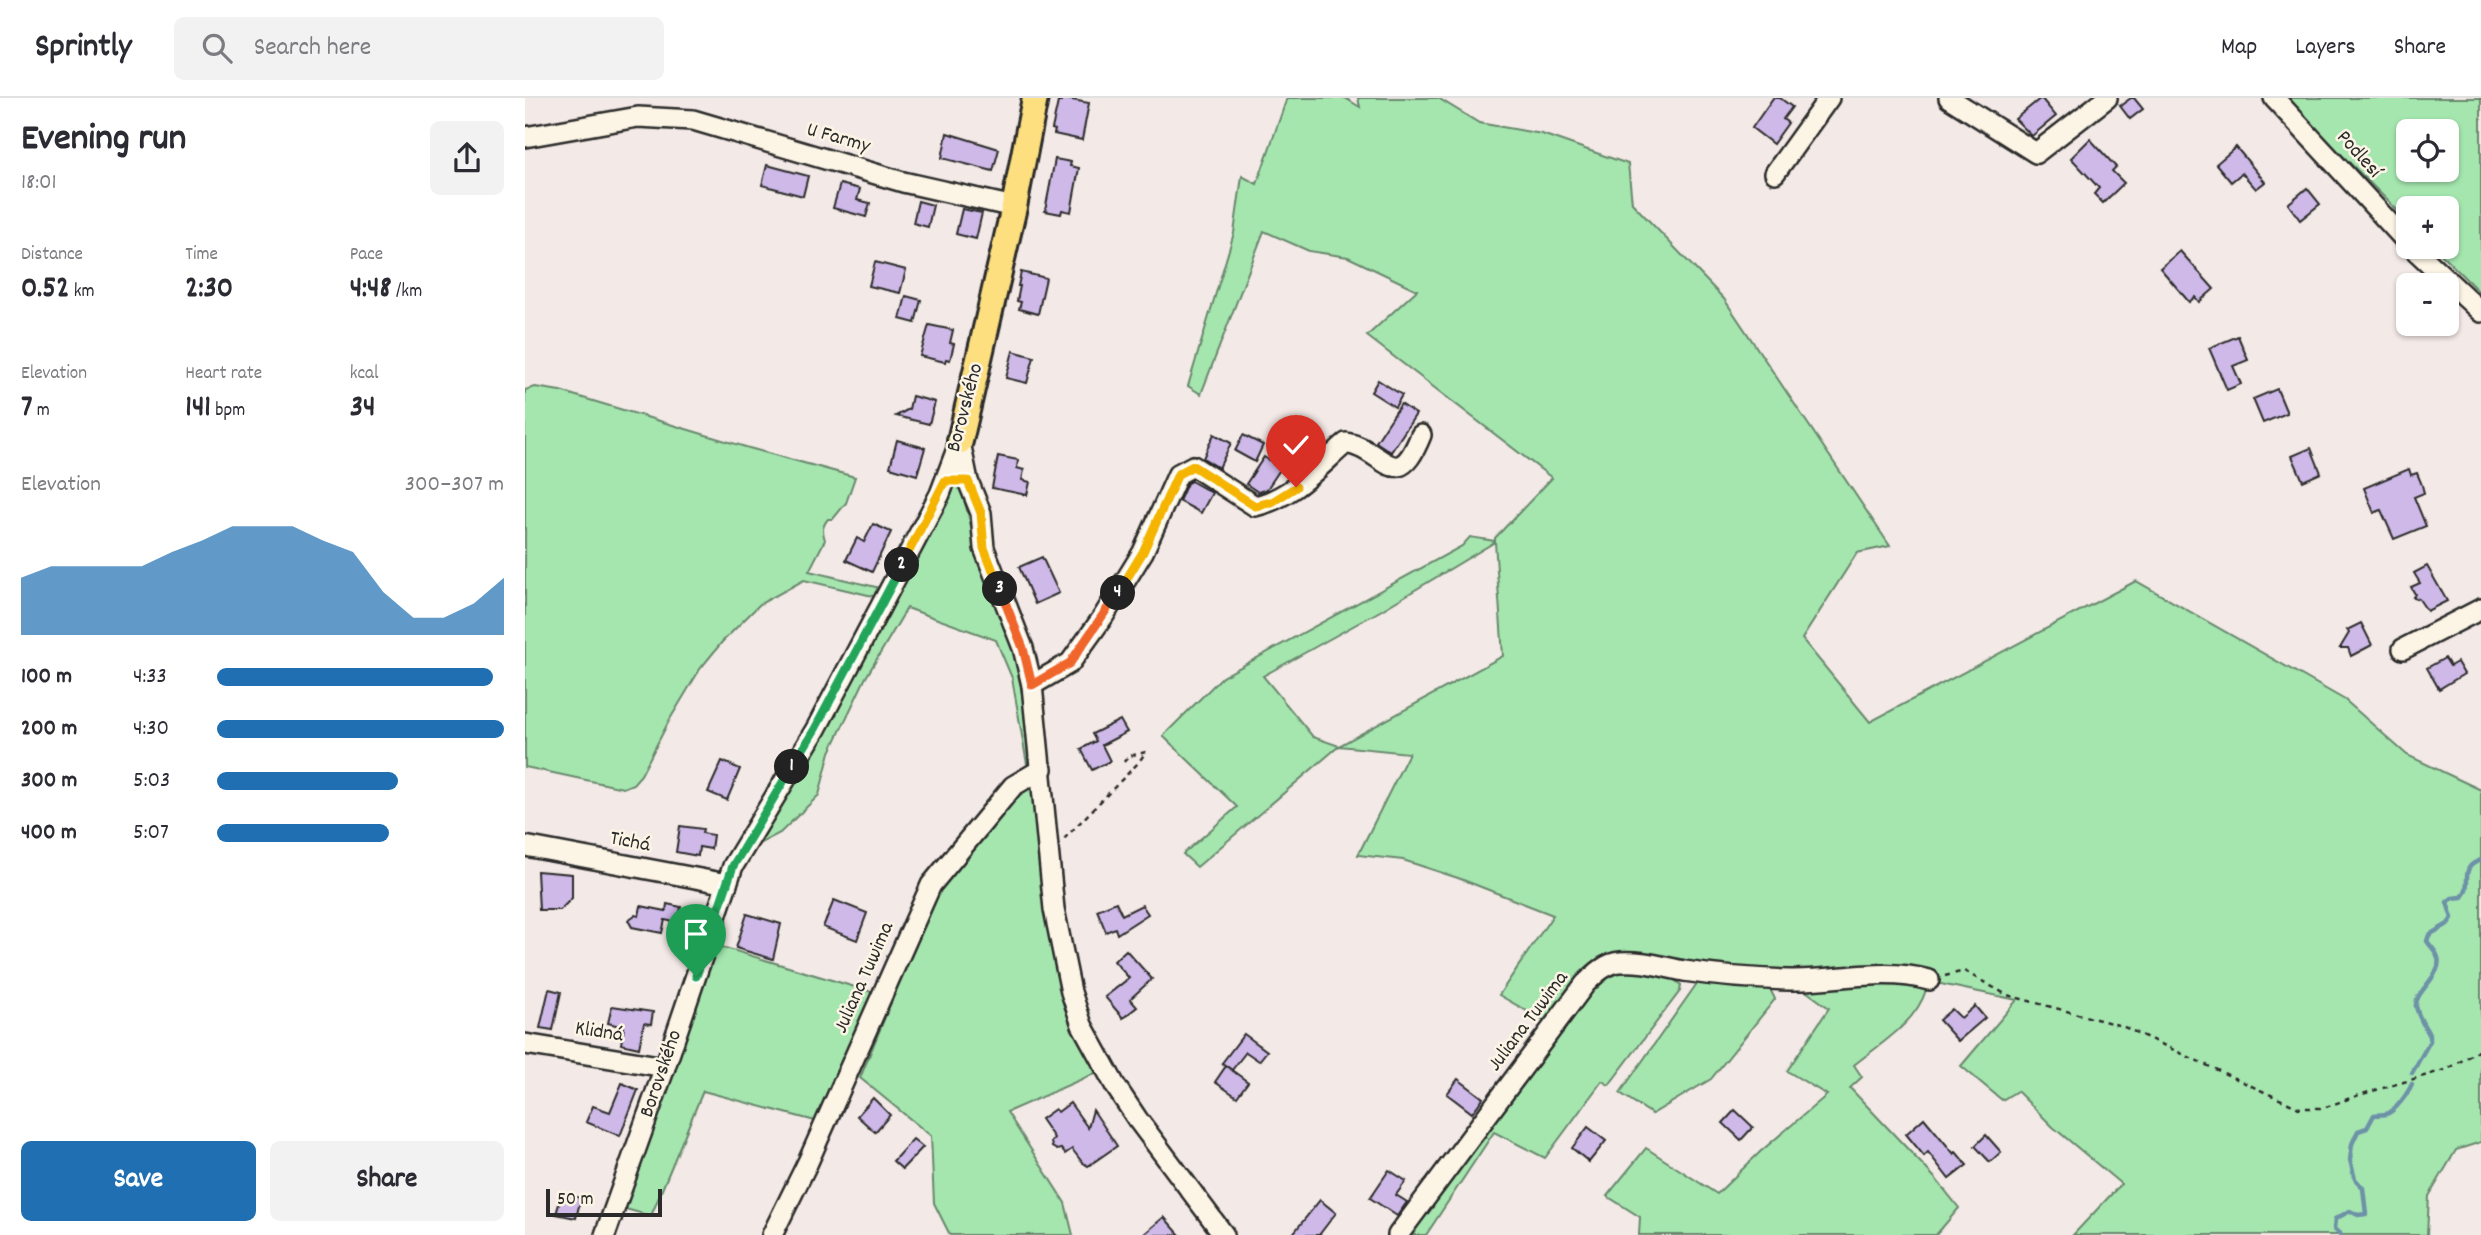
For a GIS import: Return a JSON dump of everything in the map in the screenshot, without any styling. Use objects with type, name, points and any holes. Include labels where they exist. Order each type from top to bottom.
[{"type":"main road","name":"Borovského","points":[[960,441],[1014,206],[1035,98]]},
{"type":"street","points":[[1775,173],[1829,98]]},
{"type":"street","points":[[1949,98],[2036,153],[2107,98]]},
{"type":"street","name":"Podlesí","points":[[2274,98],[2396,230]]},
{"type":"street","name":"U Farmy","points":[[525,137],[638,117],[693,120],[903,182],[1014,206]]},
{"type":"street","points":[[2425,259],[2481,312]]},
{"type":"street","points":[[1032,685],[1070,663],[1103,617],[1143,552],[1178,474],[1193,466],[1255,506],[1272,502],[1296,487],[1346,443],[1358,445],[1387,466],[1399,466],[1412,456],[1421,435]]},
{"type":"street","points":[[960,441],[968,481],[981,513],[984,548],[1023,648],[1032,685],[1048,852],[1061,952],[1070,992],[1082,1025],[1116,1087],[1224,1235]]},
{"type":"street","name":"Borovského","points":[[605,1235],[733,866],[815,729],[945,481],[960,441]]},
{"type":"street","points":[[945,481],[968,481]]},
{"type":"street","points":[[2403,649],[2481,609]]},
{"type":"street","name":"Juliana Tuwima","points":[[772,1235],[814,1150],[931,885],[1013,786],[1042,769]]},
{"type":"street","name":"Tichá","points":[[525,846],[727,884]]},
{"type":"street","name":"Juliana Tuwima","points":[[1398,1235],[1585,984],[1599,971],[1617,962],[1791,980],[1867,974],[1909,975],[1929,981]]},
{"type":"street","name":"Klidná","points":[[525,1044],[665,1068]]},
{"type":"path","points":[[1048,852],[1071,834],[1146,752],[1129,756],[1122,764]]},
{"type":"path","points":[[1929,981],[1964,971],[2007,995],[2122,1026],[2299,1108],[2323,1108],[2448,1069],[2481,1049]]},
{"type":"green space","points":[[1287,98],[1345,98],[1360,107],[1358,98],[1438,98],[1479,123],[1542,134],[1628,164],[1632,203],[1724,299],[1890,546],[1857,553],[1802,639],[1870,722],[2136,581],[2345,700],[2407,755],[2481,790],[2481,1142],[2456,1150],[2429,1196],[2427,1235],[2073,1235],[2121,1184],[2053,1127],[2017,1091],[2002,1100],[1961,1066],[2017,1000],[1917,979],[1926,990],[1921,1002],[1906,1023],[1854,1065],[1862,1077],[1850,1088],[1935,1178],[1959,1208],[1936,1235],[1639,1235],[1640,1217],[1607,1196],[1646,1148],[1717,1194],[1760,1152],[1827,1095],[1787,1071],[1829,1008],[1803,989],[1778,976],[1610,956],[1546,1022],[1499,995],[1553,915],[1403,860],[1358,855],[1409,753],[1339,746],[1197,867],[1183,854],[1237,807],[1163,736],[1222,677],[1462,546],[1470,537],[1495,541],[1552,478],[1367,336],[1417,290],[1348,257],[1309,251],[1264,231],[1201,394],[1188,386],[1234,233],[1242,176],[1257,184]],"holes":[[[1495,542],[1503,656],[1339,746],[1313,737],[1263,676],[1380,611]]]},
{"type":"green space","points":[[2285,98],[2481,98],[2481,294],[2446,259],[2459,259],[2459,196],[2396,196],[2396,209]]},
{"type":"green space","points":[[535,387],[560,391],[855,477],[846,503],[833,519],[828,519],[825,524],[825,540],[809,571],[880,588],[877,597],[804,580],[760,604],[722,642],[700,669],[641,775],[633,784],[623,788],[525,767],[525,390]]},
{"type":"green space","points":[[961,472],[962,491],[979,557],[1012,642],[1030,735],[1028,770],[1012,678],[996,640],[907,608],[865,679],[830,752],[819,795],[780,833],[751,848],[885,617]]},
{"type":"green space","points":[[1033,786],[1043,896],[1062,990],[1098,1072],[1007,1112],[1065,1203],[1073,1235],[950,1235],[934,1203],[931,1136],[860,1078],[940,884],[1018,791]]},
{"type":"green space","points":[[712,944],[878,994],[819,1122],[703,1091],[651,1216],[622,1208]]},
{"type":"green space","points":[[1618,966],[1664,972],[1681,985],[1680,991],[1609,1085],[1602,1081],[1545,1158],[1494,1132],[1426,1235],[1406,1235],[1595,982]]},
{"type":"green space","points":[[1698,982],[1770,989],[1775,999],[1711,1079],[1652,1114],[1620,1093]]},
{"type":"building","points":[[1061,98],[1089,103],[1082,140],[1054,134],[1055,130],[1052,129]]},
{"type":"building","points":[[1773,98],[1780,98],[1792,107],[1783,119],[1788,123],[1773,144],[1752,128]]},
{"type":"building","points":[[2041,98],[2056,116],[2032,136],[2015,119]]},
{"type":"building","points":[[2131,98],[2143,109],[2130,119],[2120,106]]},
{"type":"building","points":[[947,133],[999,149],[993,171],[942,158]]},
{"type":"building","points":[[2090,139],[2116,167],[2112,171],[2124,183],[2103,203],[2094,194],[2099,188],[2071,158]]},
{"type":"building","points":[[2236,147],[2265,182],[2256,189],[2242,173],[2231,182],[2216,164]]},
{"type":"building","points":[[1055,159],[1071,162],[1070,166],[1079,168],[1071,212],[1062,210],[1061,214],[1045,211]]},
{"type":"building","points":[[767,165],[808,176],[803,196],[762,185]]},
{"type":"building","points":[[840,184],[860,189],[857,200],[870,203],[866,217],[833,208]]},
{"type":"building","points":[[2307,188],[2320,204],[2300,220],[2288,204]]},
{"type":"building","points":[[918,201],[933,205],[928,227],[913,223]]},
{"type":"building","points":[[962,209],[982,213],[976,239],[956,234]]},
{"type":"building","points":[[2180,251],[2214,289],[2199,302],[2195,297],[2189,302],[2160,268]]},
{"type":"building","points":[[875,262],[906,270],[900,293],[869,286]]},
{"type":"building","points":[[1021,272],[1046,278],[1038,314],[1019,309],[1021,302],[1017,301]]},
{"type":"building","points":[[906,296],[921,300],[915,323],[900,319]]},
{"type":"building","points":[[929,325],[953,330],[950,343],[954,344],[950,360],[946,359],[945,362],[920,356]]},
{"type":"building","points":[[2238,336],[2248,360],[2233,366],[2241,384],[2227,390],[2209,348]]},
{"type":"building","points":[[1013,351],[1034,357],[1027,383],[1006,378]]},
{"type":"building","points":[[1378,380],[1402,395],[1395,407],[1371,392]]},
{"type":"building","points":[[2277,389],[2287,413],[2263,423],[2253,399]]},
{"type":"building","points":[[912,396],[935,402],[929,424],[896,416],[909,409]]},
{"type":"building","points":[[1401,404],[1416,414],[1391,452],[1376,442]]},
{"type":"building","points":[[1214,434],[1231,443],[1219,468],[1203,458]]},
{"type":"building","points":[[1243,435],[1263,445],[1255,462],[1235,451]]},
{"type":"building","points":[[897,440],[925,448],[917,475],[890,467]]},
{"type":"building","points":[[2311,448],[2321,473],[2303,481],[2292,456]]},
{"type":"building","points":[[998,456],[1018,460],[1017,468],[1024,470],[1022,480],[1030,482],[1027,495],[992,488]]},
{"type":"building","points":[[1264,457],[1281,468],[1267,489],[1258,492],[1246,484]]},
{"type":"building","points":[[2409,469],[2411,475],[2417,473],[2422,485],[2424,493],[2414,497],[2426,526],[2394,539],[2381,510],[2374,513],[2364,488]]},
{"type":"building","points":[[1191,481],[1212,493],[1201,513],[1179,501],[1187,483]]},
{"type":"building","points":[[873,524],[891,532],[872,572],[846,560],[857,538],[864,542]]},
{"type":"building","points":[[1042,557],[1059,593],[1035,604],[1019,567]]},
{"type":"building","points":[[2427,566],[2447,601],[2427,611],[2419,599],[2413,597],[2415,594],[2411,587],[2420,583],[2414,573]]},
{"type":"building","points":[[2361,623],[2372,645],[2351,656],[2348,648],[2340,648],[2349,633],[2347,630]]},
{"type":"building","points":[[2445,658],[2450,666],[2457,662],[2464,674],[2439,689],[2427,668]]},
{"type":"building","points":[[1120,720],[1127,732],[1102,745],[1110,761],[1092,770],[1081,749],[1096,741],[1092,734]]},
{"type":"building","points":[[722,761],[740,769],[727,800],[708,792]]},
{"type":"building","points":[[680,826],[703,829],[702,833],[713,835],[711,849],[699,847],[698,856],[676,852]]},
{"type":"building","points":[[537,871],[572,874],[572,898],[560,910],[539,910]]},
{"type":"building","points":[[834,900],[867,913],[857,940],[823,927]]},
{"type":"building","points":[[1116,902],[1122,915],[1142,905],[1148,914],[1117,934],[1115,928],[1106,932],[1097,910]]},
{"type":"building","points":[[667,904],[681,907],[678,923],[665,920],[662,933],[632,927],[628,920],[635,915],[639,916],[641,906],[666,911]]},
{"type":"building","points":[[747,914],[781,924],[773,959],[736,948]]},
{"type":"building","points":[[1126,950],[1152,979],[1130,999],[1137,1007],[1123,1018],[1105,997],[1129,978],[1114,961]]},
{"type":"building","points":[[549,989],[561,992],[553,1030],[540,1028]]},
{"type":"building","points":[[612,1006],[653,1012],[651,1024],[644,1023],[639,1048],[621,1044],[624,1027],[608,1023]]},
{"type":"building","points":[[1975,1006],[1985,1018],[1958,1041],[1939,1020],[1952,1009],[1961,1018]]},
{"type":"building","points":[[1244,1034],[1267,1051],[1259,1061],[1246,1052],[1232,1070],[1222,1063]]},
{"type":"building","points":[[1226,1066],[1248,1082],[1237,1097],[1215,1082]]},
{"type":"building","points":[[1458,1079],[1483,1098],[1472,1113],[1447,1094]]},
{"type":"building","points":[[622,1083],[638,1090],[620,1136],[586,1122],[593,1106],[610,1112]]},
{"type":"building","points":[[873,1098],[890,1115],[875,1132],[857,1116]]},
{"type":"building","points":[[1070,1103],[1088,1128],[1093,1110],[1117,1146],[1088,1166],[1072,1149],[1065,1154],[1061,1149],[1052,1147],[1054,1138],[1041,1119]]},
{"type":"building","points":[[1735,1110],[1753,1127],[1741,1140],[1723,1123]]},
{"type":"building","points":[[1924,1118],[1954,1154],[1956,1152],[1967,1165],[1949,1179],[1928,1152],[1924,1156],[1906,1134]]},
{"type":"building","points":[[1588,1127],[1606,1141],[1589,1162],[1572,1148]]},
{"type":"building","points":[[1986,1135],[2001,1152],[1990,1162],[1975,1146]]},
{"type":"building","points":[[913,1139],[923,1147],[902,1169],[893,1161]]},
{"type":"building","points":[[1389,1170],[1406,1181],[1396,1195],[1407,1202],[1397,1216],[1370,1198]]},
{"type":"building","points":[[562,1194],[581,1198],[576,1218],[556,1214]]},
{"type":"building","points":[[1320,1200],[1336,1213],[1319,1235],[1292,1235]]},
{"type":"building","points":[[1164,1217],[1180,1235],[1143,1235]]},
{"type":"waterway","points":[[2412,1073],[2430,1041],[2416,1006],[2417,1001],[2439,962],[2427,941],[2429,935],[2448,924],[2452,918],[2447,902],[2452,898],[2462,897],[2470,867],[2481,860]]},
{"type":"waterway","points":[[2341,1235],[2334,1229],[2335,1219],[2350,1211],[2358,1215],[2366,1214],[2363,1188],[2355,1179],[2350,1160],[2352,1144],[2358,1131],[2367,1128],[2374,1115],[2393,1110],[2412,1084]]},
{"type":"route","points":[[696,976],[733,866],[815,729],[945,481],[968,481],[981,513],[984,548],[1023,648],[1032,685],[1070,663],[1103,617],[1143,552],[1178,474],[1193,466],[1255,506],[1272,502],[1296,487]]}]
